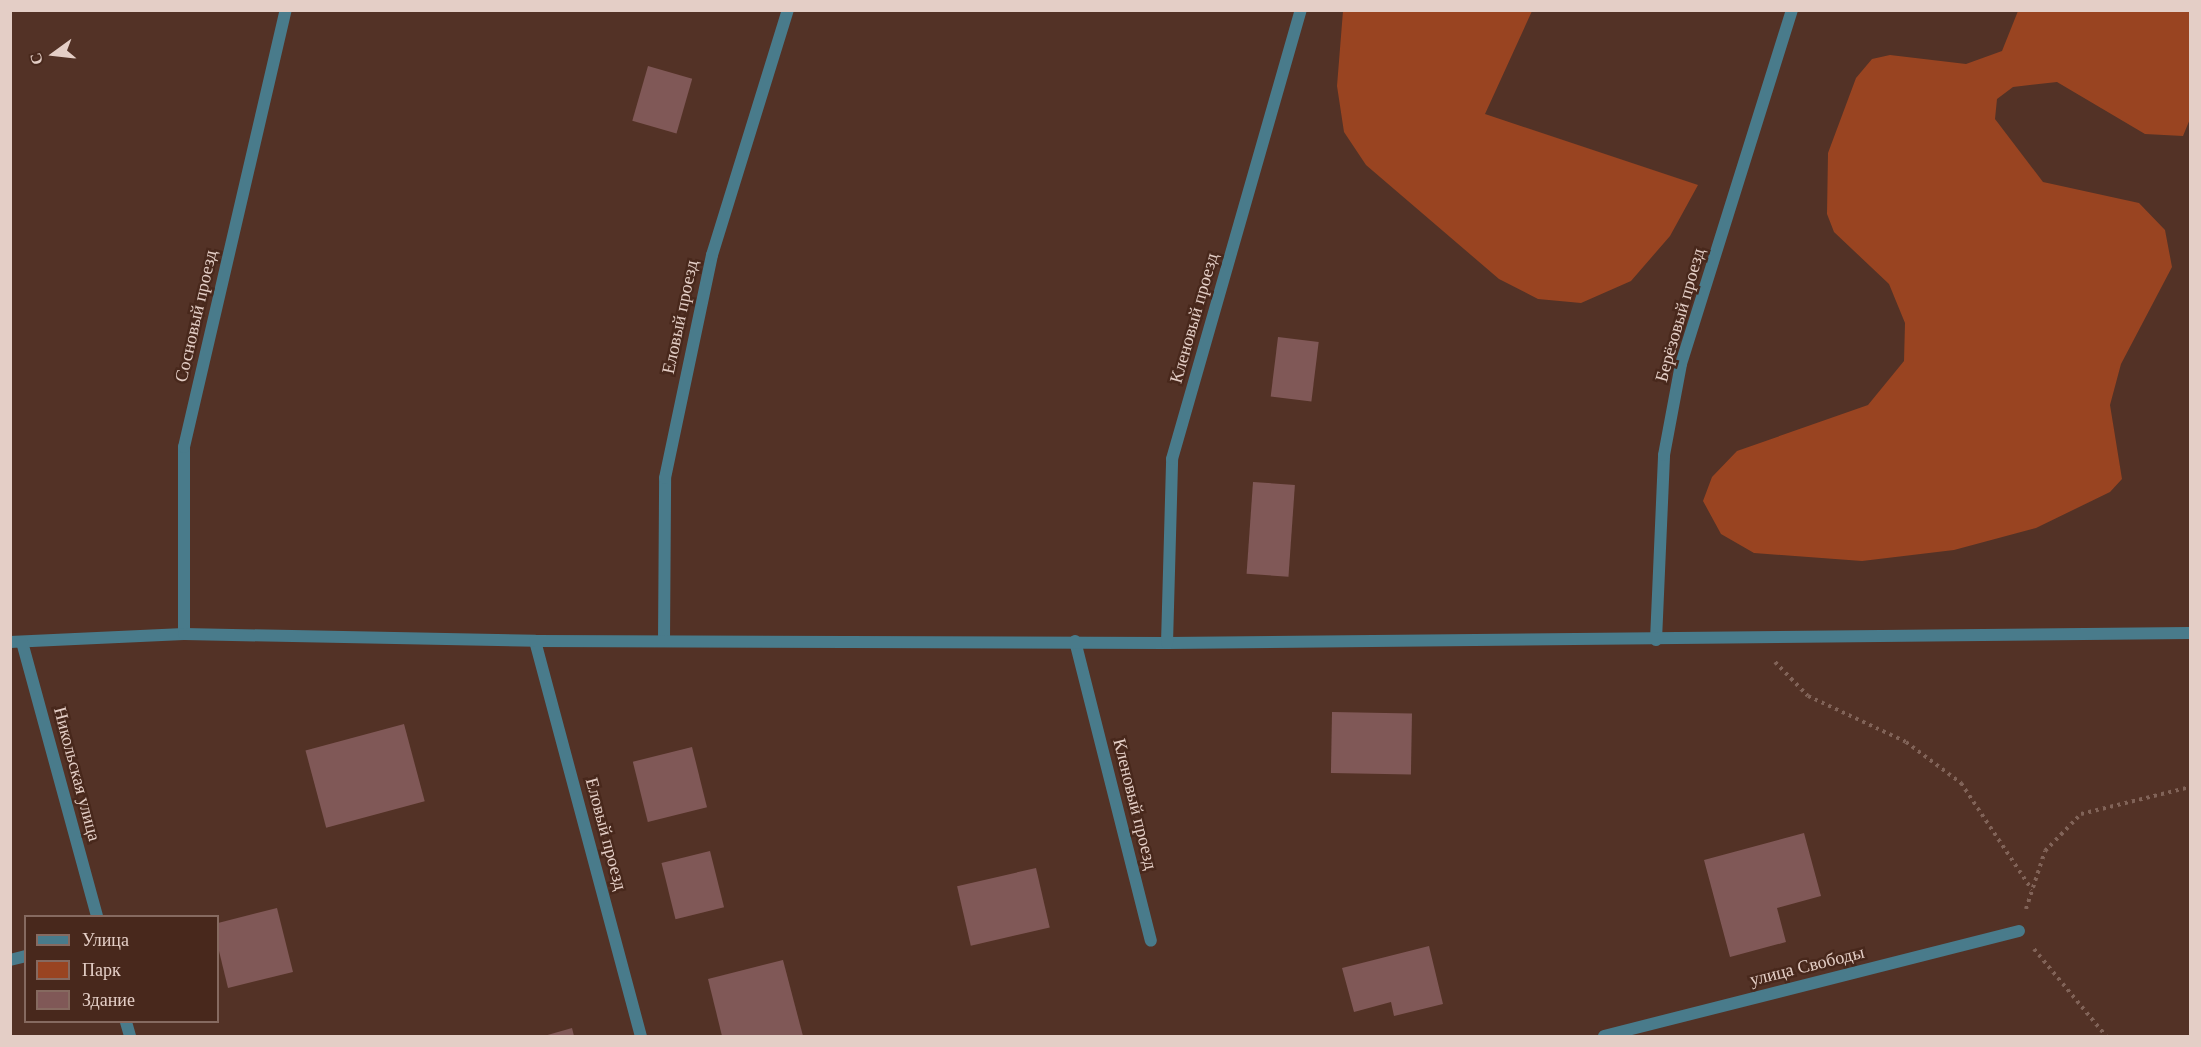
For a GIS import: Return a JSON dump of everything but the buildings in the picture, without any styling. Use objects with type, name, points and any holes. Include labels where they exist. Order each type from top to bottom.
[{"type":"street","name":"Еловый проезд","points":[[664,640],[665,478],[712,255],[788,10]]},
{"type":"street","name":"Кленовый проезд","points":[[1167,643],[1173,459],[1301,10]]},
{"type":"street","name":"Берёзовый проезд","points":[[1656,640],[1664,456],[1681,364],[1792,10]]},
{"type":"street","name":"Сосновый проезд","points":[[184,634],[184,447],[283,13]]},
{"type":"street","points":[[16,642],[184,634],[535,641],[1167,643],[2190,633]]},
{"type":"street","name":"Еловый проезд","points":[[535,641],[641,1036]]},
{"type":"street","name":"Кленовый проезд","points":[[1075,641],[1151,941]]},
{"type":"street","name":"Никольская улица","points":[[16,642],[98,915]]},
{"type":"street","name":"улица Свободы","points":[[1604,1036],[2019,931]]},
{"type":"path","points":[[1752,639],[1808,696],[1906,742],[1961,783],[2032,890]]},
{"type":"path","points":[[2106,1036],[2019,931],[2045,851],[2080,813],[2190,787]]},
{"type":"green space","points":[[1343,11],[1532,11],[1485,114],[1698,185],[1670,236],[1631,281],[1581,303],[1538,299],[1499,279],[1366,165],[1344,132],[1337,86]]},
{"type":"green space","points":[[2018,11],[2190,11],[2190,119],[2183,136],[2145,134],[2057,82],[2013,87],[1997,99],[1995,119],[2043,182],[2139,203],[2165,230],[2172,267],[2121,364],[2110,405],[2122,479],[2110,492],[2036,528],[1954,550],[1862,561],[1754,553],[1721,534],[1703,501],[1712,477],[1737,451],[1868,405],[1904,361],[1905,323],[1889,284],[1834,232],[1827,214],[1828,153],[1856,78],[1872,59],[1890,55],[1966,64],[2002,51]]}]
